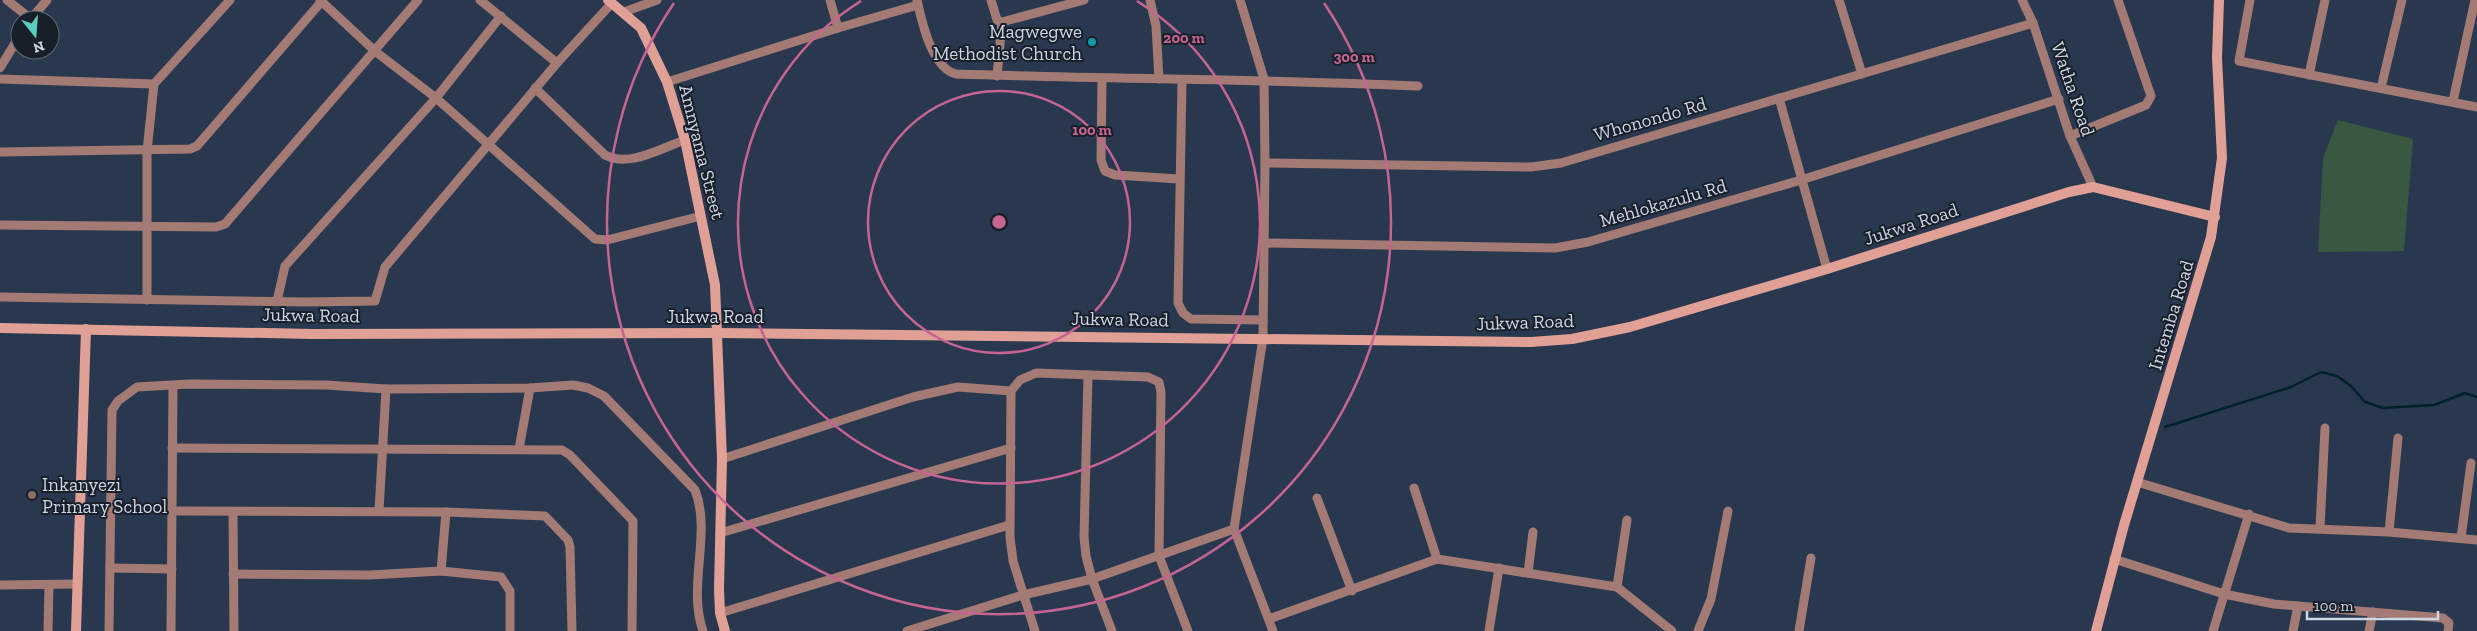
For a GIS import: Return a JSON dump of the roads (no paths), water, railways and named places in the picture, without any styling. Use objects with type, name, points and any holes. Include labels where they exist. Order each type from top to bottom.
[{"type":"street","points":[[8,0],[19,10]]},
{"type":"street","points":[[38,10],[47,0]]},
{"type":"street","points":[[147,300],[147,151],[154,84],[230,0]]},
{"type":"street","points":[[0,225],[216,227],[230,221],[376,52],[418,0]]},
{"type":"street","points":[[480,0],[557,63]]},
{"type":"street","points":[[624,12],[657,0]]},
{"type":"street","points":[[830,0],[838,28]]},
{"type":"street","points":[[991,0],[997,20],[1002,22],[1084,0]]},
{"type":"street","points":[[1150,0],[1156,26],[1159,79]]},
{"type":"street","points":[[1240,0],[1264,80],[1265,162],[1263,338],[1234,529],[1273,631]]},
{"type":"street","points":[[1838,0],[1862,74]]},
{"type":"street","name":"Watha Road","points":[[2022,0],[2033,22],[2070,136],[2093,187]]},
{"type":"street","points":[[2070,136],[2146,105],[2150,101],[2151,96],[2118,0]]},
{"type":"street","name":"Intemba Road","points":[[2096,631],[2114,558],[2208,254],[2215,217],[2222,158],[2217,58],[2219,0]]},
{"type":"street","points":[[2250,0],[2238,61],[2477,107]]},
{"type":"street","points":[[2309,75],[2325,0]]},
{"type":"street","points":[[2381,88],[2402,0]]},
{"type":"street","points":[[2453,102],[2475,0]]},
{"type":"street","points":[[0,152],[187,151],[196,146],[321,1],[376,52],[436,98],[598,240],[607,240],[701,216]]},
{"type":"street","points":[[0,297],[375,301],[384,267],[610,2]]},
{"type":"street","name":"Amnyama Street","points":[[610,2],[641,28],[667,82],[685,140],[715,285],[722,459],[720,613],[725,631]]},
{"type":"street","points":[[667,82],[917,2],[936,57],[947,72],[997,76],[1182,81],[1264,80],[1418,86]]},
{"type":"street","points":[[277,301],[285,266],[436,98],[501,16]]},
{"type":"street","points":[[997,76],[1002,22]]},
{"type":"street","name":"Whonondo Rd","points":[[1265,162],[1531,167],[1561,163],[2033,22]]},
{"type":"street","points":[[0,68],[10,52]]},
{"type":"street","points":[[1102,79],[1101,160],[1105,171],[1115,175],[1179,179]]},
{"type":"street","points":[[0,80],[154,84]]},
{"type":"street","points":[[1182,81],[1178,303],[1182,313],[1191,319],[1263,320]]},
{"type":"street","points":[[535,88],[605,155],[614,160],[628,160],[685,140]]},
{"type":"street","points":[[1779,98],[1827,269]]},
{"type":"street","name":"Mehlokazulu Rd","points":[[1263,243],[1555,248],[1588,242],[1801,180],[2058,100]]},
{"type":"street","name":"Jukwa Road","points":[[0,328],[313,334],[718,333],[1531,342],[1572,339],[1621,330],[1827,269],[2060,195],[2093,187],[2215,217]]},
{"type":"street","points":[[76,631],[76,584],[86,329]]},
{"type":"street","points":[[1035,631],[1012,561],[1009,525],[1011,392],[1020,380],[1036,373],[1148,377],[1159,382],[1162,392],[1159,556],[1188,631]]},
{"type":"street","points":[[1088,375],[1084,537],[1086,556],[1092,579],[1112,631]]},
{"type":"street","points":[[109,631],[112,410],[118,401],[136,387],[326,385],[386,389],[530,388],[573,385],[588,388],[604,396],[691,483],[699,500],[698,607],[704,631]]},
{"type":"street","points":[[171,631],[173,386]]},
{"type":"street","points":[[722,459],[912,397],[958,387],[1011,392]]},
{"type":"street","points":[[519,449],[530,388]]},
{"type":"street","points":[[379,511],[386,389]]},
{"type":"street","points":[[2320,528],[2325,428]]},
{"type":"street","points":[[2389,532],[2398,438]]},
{"type":"street","points":[[172,448],[558,449],[568,453],[630,516],[634,526],[632,631]]},
{"type":"street","points":[[720,533],[1011,448]]},
{"type":"street","points":[[2460,538],[2471,463]]},
{"type":"street","points":[[2137,482],[2249,514],[2289,528],[2389,532],[2477,540]]},
{"type":"street","points":[[1414,488],[1437,559]]},
{"type":"street","points":[[1317,498],[1352,591]]},
{"type":"street","points":[[172,511],[233,513],[446,512],[536,515],[547,518],[568,540],[570,547],[572,631]]},
{"type":"street","points":[[441,571],[446,512]]},
{"type":"street","points":[[1698,631],[1710,599],[1728,512]]},
{"type":"street","points":[[233,513],[234,631]]},
{"type":"street","points":[[2213,631],[2249,514]]},
{"type":"street","points":[[1617,587],[1626,520]]},
{"type":"street","points":[[720,613],[1009,525]]},
{"type":"street","points":[[907,631],[1022,595],[1092,579],[1234,529]]},
{"type":"street","points":[[1528,573],[1533,532]]},
{"type":"street","points":[[1799,631],[1811,558]]},
{"type":"street","points":[[2114,558],[2224,594],[2274,604],[2447,619],[2449,623],[2448,631]]},
{"type":"street","points":[[1269,619],[1352,591],[1437,559],[1617,587],[1672,631]]},
{"type":"street","points":[[110,568],[172,569]]},
{"type":"street","points":[[1488,631],[1499,568]]},
{"type":"street","points":[[233,574],[370,575],[441,571],[501,577],[510,591],[510,631]]},
{"type":"street","points":[[0,585],[76,584]]},
{"type":"street","points":[[48,631],[49,585]]},
{"type":"street","points":[[2293,631],[2298,606]]},
{"type":"street","points":[[2369,631],[2374,612]]},
{"type":"waterway","points":[[2165,427],[2291,387],[2321,372],[2337,376],[2351,386],[2365,402],[2383,408],[2434,405],[2465,393],[2477,397]]},
{"type":"place","name":"Magwegwe Methodist Church","points":[[1092,42]]},
{"type":"place","name":"Inkanyezi Primary School","points":[[32,495]]}]
